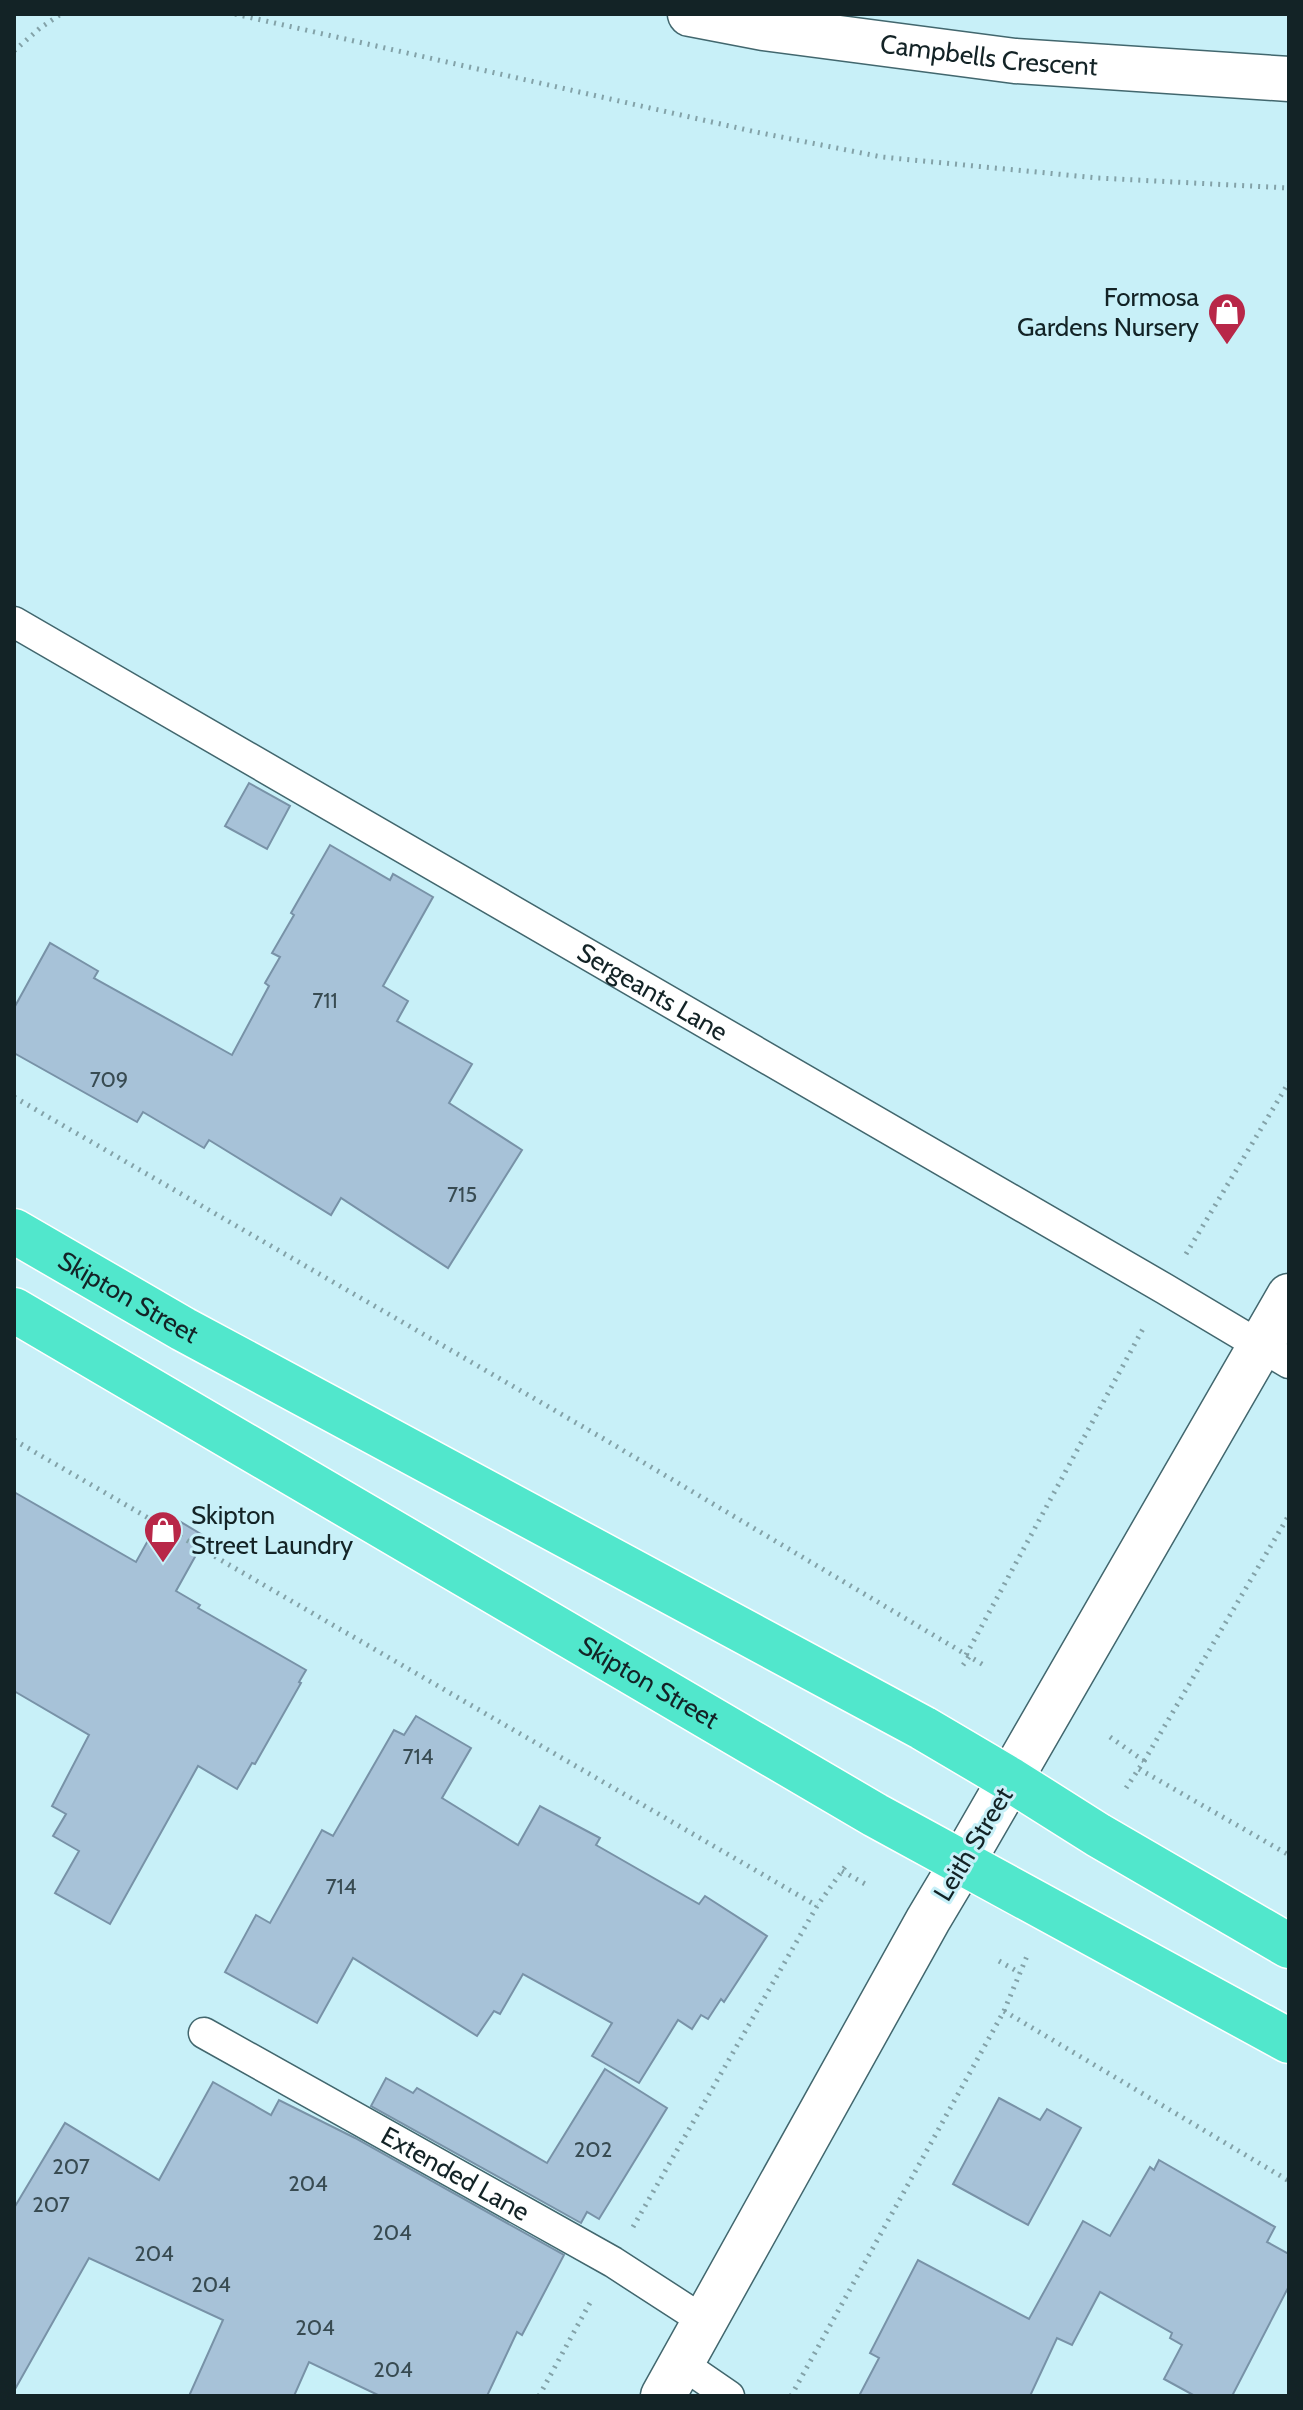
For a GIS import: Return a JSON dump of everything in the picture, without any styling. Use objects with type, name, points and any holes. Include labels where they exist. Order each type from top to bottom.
[{"type":"highway","name":"Skipton Street","points":[[14,1231],[197,1336],[923,1728],[1289,1946]]},
{"type":"highway","name":"Skipton Street","points":[[14,1310],[861,1807],[1289,2041]]},
{"type":"street","name":"Campbells Crescent","points":[[690,14],[763,28],[1015,61],[1289,79]]},
{"type":"street","name":"Leith Street","points":[[672,2380],[928,1920],[1274,1355],[1289,1296]]},
{"type":"lane","name":"Sergeants Lane","points":[[14,622],[1274,1355]]},
{"type":"lane","name":"Extended Lane","points":[[204,2033],[613,2262],[704,2321]]},
{"type":"lane","points":[[672,2380],[729,2396]]},
{"type":"path","points":[[14,51],[61,14]]},
{"type":"path","points":[[235,14],[756,132],[882,157],[1098,178],[1289,188]]},
{"type":"path","points":[[963,1665],[1165,1289],[1289,1082]]},
{"type":"path","points":[[14,1097],[604,1439],[987,1667]]},
{"type":"path","points":[[14,1440],[817,1906]]},
{"type":"path","points":[[1124,1791],[1289,1515]]},
{"type":"path","points":[[1110,1737],[1144,1761]]},
{"type":"path","points":[[1139,1769],[1289,1855]]},
{"type":"path","points":[[539,2396],[817,1906],[847,1864]]},
{"type":"path","points":[[842,1871],[867,1885]]},
{"type":"path","points":[[791,2396],[1004,2011],[1027,1956]]},
{"type":"path","points":[[999,1961],[1020,1973]]},
{"type":"path","points":[[1004,2011],[1289,2181]]},
{"type":"building","points":[[249,783],[290,806],[267,849],[225,826]]},
{"type":"building","points":[[330,845],[390,880],[393,874],[433,897],[383,986],[408,1001],[397,1021],[472,1064],[449,1103],[522,1150],[448,1268],[341,1198],[331,1215],[209,1140],[204,1148],[143,1112],[137,1122],[14,1053],[14,1008],[50,943],[98,971],[94,978],[232,1055],[269,986],[265,983],[280,957],[272,953]]},
{"type":"building","points":[[14,1492],[136,1562],[164,1512],[206,1537],[176,1591],[200,1605],[198,1608],[306,1670],[255,1764],[252,1763],[237,1789],[198,1766],[110,1924],[55,1893],[79,1851],[53,1836],[66,1814],[52,1806],[89,1735],[14,1691]]},
{"type":"building","points":[[416,1716],[471,1748],[442,1798],[518,1845],[540,1806],[600,1838],[596,1845],[699,1904],[705,1896],[767,1936],[724,2002],[721,1999],[708,2019],[701,2015],[692,2029],[678,2020],[639,2083],[592,2056],[612,2023],[523,1974],[500,2014],[494,2011],[477,2036],[353,1958],[317,2023],[225,1972],[256,1915],[270,1923],[322,1830],[333,1836],[394,1730],[404,1735]]},
{"type":"building","points":[[605,2069],[667,2108],[599,2219],[587,2212],[581,2223],[371,2106],[386,2078],[413,2093],[417,2088],[547,2163]]},
{"type":"building","points":[[213,2082],[271,2115],[279,2100],[355,2138],[564,2255],[522,2335],[517,2332],[487,2396],[380,2396],[309,2362],[294,2396],[189,2396],[223,2320],[89,2258],[14,2391],[14,2208],[65,2123],[159,2180]]},
{"type":"building","points":[[999,2098],[1040,2120],[1047,2109],[1081,2128],[1028,2225],[953,2184]]},
{"type":"building","points":[[1159,2160],[1275,2227],[1267,2242],[1289,2254],[1289,2286],[1232,2396],[1195,2396],[1164,2379],[1182,2345],[1170,2338],[1172,2333],[1100,2292],[1072,2345],[1057,2338],[1030,2396],[859,2396],[879,2358],[870,2353],[918,2260],[1029,2319],[1083,2221],[1110,2236],[1150,2167],[1154,2170]]},
{"type":"place","name":"Formosa Gardens Nursery","points":[[1227,346]]},
{"type":"place","name":"Skipton Street Laundry","points":[[163,1564]]}]
